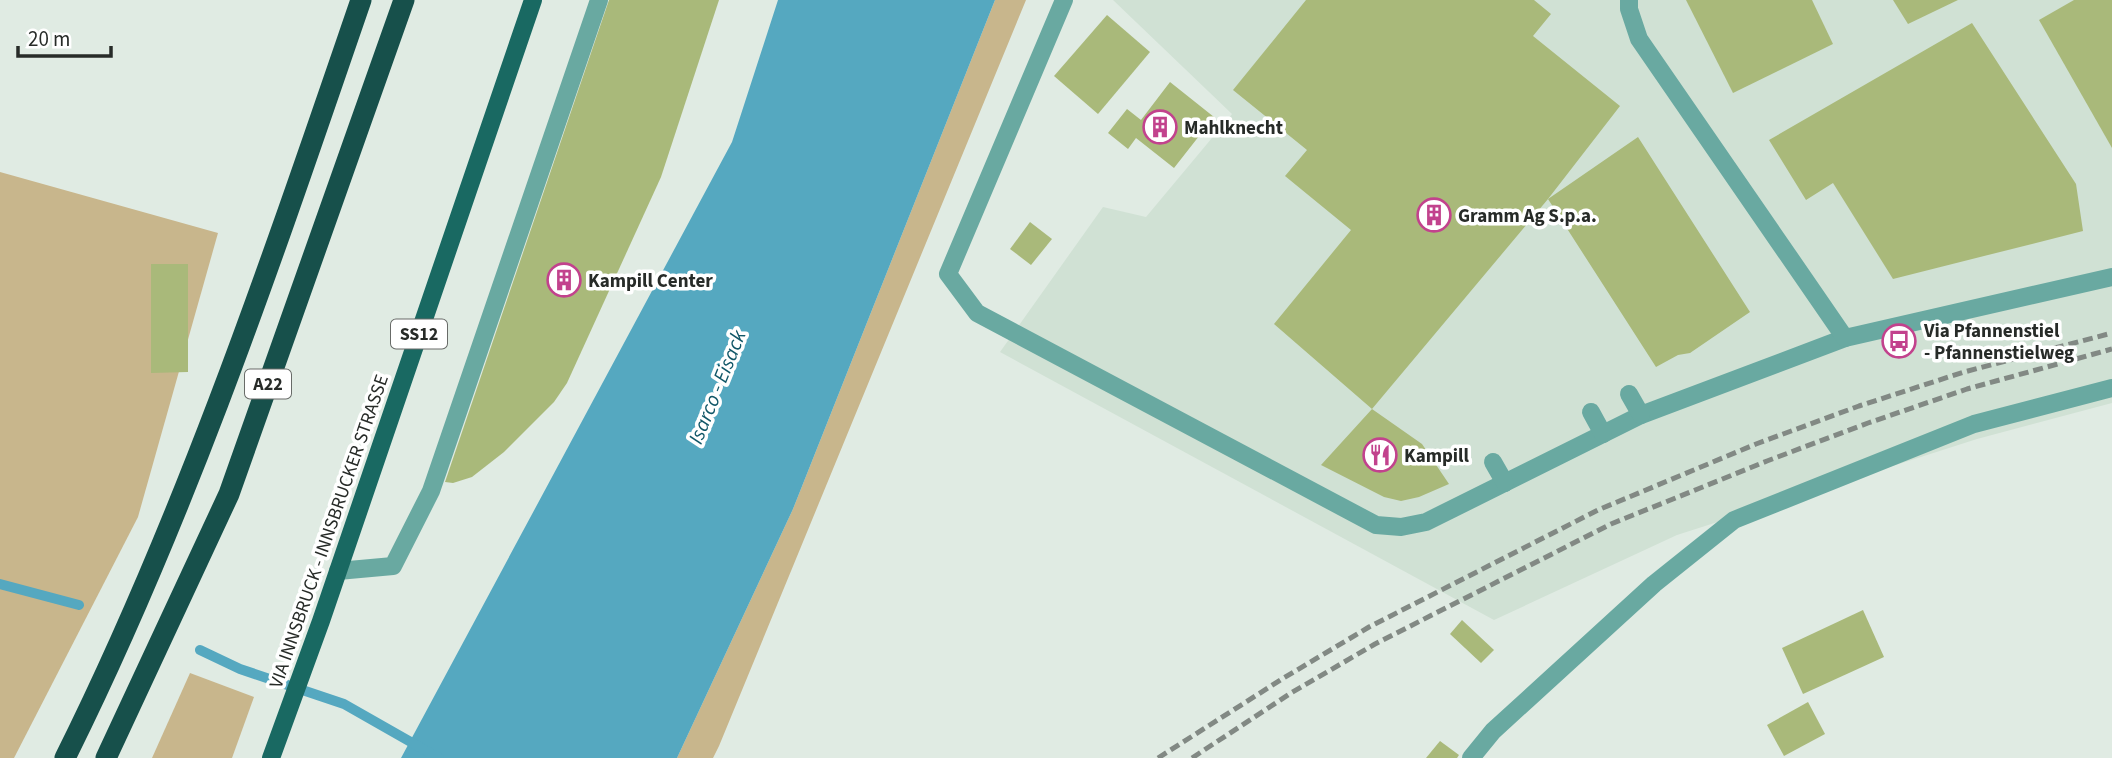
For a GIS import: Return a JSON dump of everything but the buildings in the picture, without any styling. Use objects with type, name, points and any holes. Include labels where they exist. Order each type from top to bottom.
[{"type":"highway","name":"A22","points":[[65,758],[137,603],[188,483],[277,243],[361,0]]},
{"type":"highway","name":"A22","points":[[106,758],[229,494],[404,0]]},
{"type":"main road","name":"VIA INNSBRUCK - INNSBRUCKER STRASSE","points":[[271,758],[338,571],[533,0]]},
{"type":"street","points":[[338,571],[393,566],[432,491],[599,0]]},
{"type":"street","points":[[1064,0],[948,274],[977,313],[1376,525],[1401,527],[1426,522],[1641,415],[1845,338],[2112,277]]},
{"type":"street","points":[[1629,0],[1629,9],[1639,39],[1845,338]]},
{"type":"street","points":[[1471,758],[1493,731],[1654,584],[1734,520],[1973,424],[2112,388]]},
{"type":"street","points":[[1629,394],[1641,415]]},
{"type":"street","points":[[1591,412],[1603,434]]},
{"type":"street","points":[[1493,462],[1504,483]]},
{"type":"shaded area","points":[[995,0],[1026,0],[719,746],[713,758],[677,758],[793,509]]},
{"type":"shaded area","points":[[1113,0],[2112,0],[2112,403],[1977,439],[1677,535],[1494,620],[1000,352],[1103,207],[1146,217],[1232,114]]},
{"type":"shaded area","points":[[0,172],[218,233],[138,517],[14,758],[0,758]]},
{"type":"shaded area","points":[[190,673],[254,697],[232,758],[152,758]]},
{"type":"water","name":"Isarco - Eisack","points":[[778,0],[995,0],[793,509],[677,758],[401,758],[732,142]]},
{"type":"waterway","points":[[0,584],[79,605]]},
{"type":"waterway","points":[[200,650],[240,669],[344,704],[439,758]]},
{"type":"railway","points":[[1158,758],[1369,627],[1598,510],[1756,444],[1859,406],[1964,372],[2112,333]]},
{"type":"railway","points":[[1192,758],[1291,693],[1375,644],[1611,524],[1868,423],[1967,389],[2112,349]]},
{"type":"place","name":"Mahlknecht","points":[[1160,127]]},
{"type":"place","name":"Gramm Ag S.p.a.","points":[[1434,215]]},
{"type":"place","name":"Kampill Center","points":[[564,280]]},
{"type":"place","name":"Via Pfannenstiel - Pfannenstielweg","points":[[1899,341]]},
{"type":"place","name":"Kampill","points":[[1380,455]]}]
